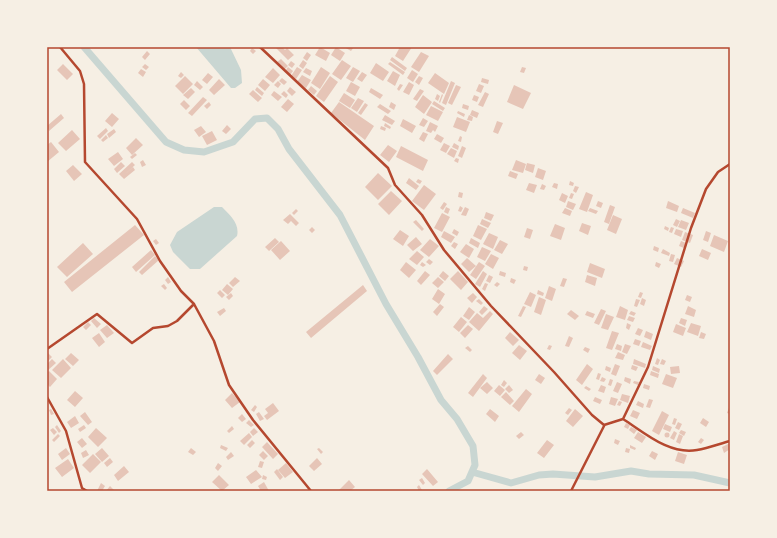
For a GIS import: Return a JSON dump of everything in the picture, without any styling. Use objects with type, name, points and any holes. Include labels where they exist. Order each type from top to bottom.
[{"type":"street","points":[[60,47],[80,71],[84,84],[85,162],[137,219],[160,261],[181,290],[194,304],[214,341],[229,385],[253,420],[311,491]]},
{"type":"street","points":[[260,47],[388,168],[395,185],[422,215],[444,250],[472,284],[592,415],[604,425]]},
{"type":"street","points":[[571,491],[604,425],[623,419],[648,366],[690,228],[706,189],[718,172],[730,164]]},
{"type":"street","points":[[47,349],[97,314],[132,343],[153,328],[168,326],[177,321],[194,304]]},
{"type":"street","points":[[47,397],[66,431],[82,488],[87,491]]},
{"type":"street","points":[[623,419],[661,444],[677,450],[695,450],[730,441]]},
{"type":"street","points":[[78,491],[82,488]]},
{"type":"shaded area","points":[[196,47],[230,47],[241,70],[242,83],[235,88],[231,88]]},
{"type":"shaded area","points":[[214,207],[222,207],[231,217],[236,224],[238,232],[237,236],[200,269],[190,269],[173,252],[170,245],[177,232]]},
{"type":"building","points":[[282,47],[285,50],[287,48],[294,55],[288,60],[276,48]]},
{"type":"building","points":[[320,47],[330,53],[326,61],[315,55]]},
{"type":"building","points":[[336,47],[345,53],[340,61],[331,55]]},
{"type":"building","points":[[344,47],[354,47],[351,51]]},
{"type":"building","points":[[400,47],[412,47],[403,61],[395,56]]},
{"type":"building","points":[[252,48],[256,51],[253,54],[250,51]]},
{"type":"building","points":[[147,51],[150,54],[145,60],[142,57]]},
{"type":"building","points":[[307,52],[311,55],[307,61],[303,58]]},
{"type":"building","points":[[421,52],[429,56],[419,72],[411,67]]},
{"type":"building","points":[[392,57],[407,68],[405,71],[390,60]]},
{"type":"building","points":[[281,59],[288,66],[284,70],[277,62]]},
{"type":"building","points":[[303,60],[307,63],[303,69],[299,66]]},
{"type":"building","points":[[342,60],[351,66],[341,80],[332,74]]},
{"type":"building","points":[[291,61],[295,64],[292,68],[288,65]]},
{"type":"building","points":[[390,62],[405,72],[403,75],[388,64]]},
{"type":"building","points":[[376,63],[389,72],[383,81],[370,73]]},
{"type":"building","points":[[63,64],[73,74],[67,80],[57,70]]},
{"type":"building","points":[[145,64],[149,67],[146,70],[142,67]]},
{"type":"building","points":[[288,67],[293,71],[290,75],[285,71]]},
{"type":"building","points":[[297,67],[302,70],[296,79],[291,76]]},
{"type":"building","points":[[321,67],[330,73],[320,89],[311,83]]},
{"type":"building","points":[[353,67],[360,71],[353,82],[346,78]]},
{"type":"building","points":[[522,67],[526,68],[524,73],[520,72]]},
{"type":"building","points":[[273,68],[280,75],[273,83],[265,77]]},
{"type":"building","points":[[306,68],[312,71],[310,76],[303,72]]},
{"type":"building","points":[[141,69],[146,72],[143,77],[138,73]]},
{"type":"building","points":[[412,70],[418,74],[413,82],[407,78]]},
{"type":"building","points":[[393,71],[400,75],[395,86],[387,81]]},
{"type":"building","points":[[181,72],[184,75],[181,78],[178,76]]},
{"type":"building","points":[[362,72],[367,75],[362,82],[357,79]]},
{"type":"building","points":[[208,73],[213,77],[207,84],[202,80]]},
{"type":"building","points":[[435,73],[449,83],[444,94],[428,83]]},
{"type":"building","points":[[302,75],[311,80],[306,88],[297,82]]},
{"type":"building","points":[[185,76],[193,84],[183,94],[175,86]]},
{"type":"building","points":[[330,76],[338,82],[324,102],[316,96]]},
{"type":"building","points":[[419,76],[423,78],[419,85],[415,82]]},
{"type":"building","points":[[282,78],[287,82],[284,85],[279,81]]},
{"type":"building","points":[[482,78],[489,80],[488,84],[481,82]]},
{"type":"building","points":[[219,79],[225,85],[214,95],[209,90]]},
{"type":"building","points":[[263,79],[270,85],[265,91],[258,85]]},
{"type":"building","points":[[197,81],[203,87],[200,90],[194,85]]},
{"type":"building","points":[[278,81],[281,84],[278,88],[274,85]]},
{"type":"building","points":[[451,81],[455,83],[446,105],[442,103]]},
{"type":"building","points":[[351,82],[360,87],[355,96],[346,91]]},
{"type":"building","points":[[409,82],[414,85],[409,95],[403,92]]},
{"type":"building","points":[[400,84],[403,85],[399,91],[397,89]]},
{"type":"building","points":[[479,84],[484,86],[481,93],[476,91]]},
{"type":"building","points":[[456,85],[461,87],[452,105],[448,103]]},
{"type":"building","points":[[514,85],[531,93],[523,109],[507,102]]},
{"type":"building","points":[[311,86],[317,91],[314,95],[308,90]]},
{"type":"building","points":[[257,87],[264,93],[262,96],[255,90]]},
{"type":"building","points":[[290,87],[296,92],[292,96],[287,91]]},
{"type":"building","points":[[191,88],[195,92],[188,99],[183,95]]},
{"type":"building","points":[[371,88],[383,95],[380,99],[369,92]]},
{"type":"building","points":[[420,89],[424,91],[417,101],[413,99]]},
{"type":"building","points":[[253,90],[262,98],[258,102],[249,94]]},
{"type":"building","points":[[274,91],[282,97],[278,101],[271,95]]},
{"type":"building","points":[[284,91],[288,95],[286,98],[281,94]]},
{"type":"building","points":[[485,92],[489,94],[483,107],[478,105]]},
{"type":"building","points":[[344,93],[355,100],[350,108],[339,101]]},
{"type":"building","points":[[437,94],[440,96],[438,101],[435,99]]},
{"type":"building","points":[[442,94],[443,95],[440,103],[439,102]]},
{"type":"building","points":[[423,95],[432,102],[424,114],[415,107]]},
{"type":"building","points":[[474,95],[479,97],[477,102],[472,100]]},
{"type":"building","points":[[203,97],[207,100],[192,116],[188,113]]},
{"type":"building","points":[[358,98],[364,101],[357,112],[351,108]]},
{"type":"building","points":[[288,99],[294,104],[287,112],[281,107]]},
{"type":"building","points":[[184,100],[190,106],[186,110],[180,104]]},
{"type":"building","points":[[434,101],[445,108],[443,111],[432,104]]},
{"type":"building","points":[[209,102],[211,105],[207,109],[204,106]]},
{"type":"building","points":[[339,102],[374,126],[365,140],[331,113]]},
{"type":"building","points":[[391,102],[396,105],[394,110],[389,107]]},
{"type":"building","points":[[365,103],[368,105],[361,115],[358,113]]},
{"type":"building","points":[[380,104],[391,111],[388,114],[377,107]]},
{"type":"building","points":[[463,104],[469,106],[468,110],[462,108]]},
{"type":"building","points":[[431,106],[443,112],[438,121],[426,115]]},
{"type":"building","points":[[472,110],[479,113],[477,118],[470,115]]},
{"type":"building","points":[[458,111],[465,114],[464,117],[457,113]]},
{"type":"building","points":[[112,113],[119,119],[112,127],[105,121]]},
{"type":"building","points":[[61,114],[64,118],[49,131],[47,126]]},
{"type":"building","points":[[385,115],[395,121],[392,125],[382,120]]},
{"type":"building","points":[[469,115],[473,117],[472,121],[467,120]]},
{"type":"building","points":[[457,117],[470,122],[466,132],[453,127]]},
{"type":"building","points":[[423,118],[428,121],[424,127],[419,125]]},
{"type":"building","points":[[403,119],[416,126],[412,133],[400,126]]},
{"type":"building","points":[[497,121],[503,123],[498,134],[493,132]]},
{"type":"building","points":[[430,122],[438,126],[435,132],[433,130],[431,133],[426,131]]},
{"type":"building","points":[[385,123],[391,127],[390,129],[384,126]]},
{"type":"building","points":[[227,125],[231,129],[226,134],[222,131]]},
{"type":"building","points":[[201,126],[206,132],[199,137],[194,130]]},
{"type":"building","points":[[381,126],[386,128],[385,131],[380,129]]},
{"type":"building","points":[[106,128],[108,131],[100,139],[97,136]]},
{"type":"building","points":[[114,129],[116,132],[109,138],[107,134]]},
{"type":"building","points":[[72,130],[80,139],[66,151],[58,143]]},
{"type":"building","points":[[212,131],[217,140],[207,145],[202,136]]},
{"type":"building","points":[[423,132],[428,134],[424,142],[419,139]]},
{"type":"building","points":[[437,134],[444,138],[441,143],[434,139]]},
{"type":"building","points":[[106,135],[108,138],[103,142],[101,140]]},
{"type":"building","points":[[460,136],[462,137],[461,142],[458,141]]},
{"type":"building","points":[[136,138],[143,145],[132,155],[126,148]]},
{"type":"building","points":[[51,142],[59,152],[47,162],[47,145]]},
{"type":"building","points":[[444,143],[450,146],[446,153],[440,150]]},
{"type":"building","points":[[454,143],[459,146],[458,150],[452,147]]},
{"type":"building","points":[[388,145],[397,151],[389,162],[380,155]]},
{"type":"building","points":[[401,146],[428,160],[423,171],[396,157]]},
{"type":"building","points":[[462,146],[466,148],[462,158],[458,156]]},
{"type":"building","points":[[451,148],[457,151],[454,158],[447,154]]},
{"type":"building","points":[[118,152],[123,159],[114,166],[108,159]]},
{"type":"building","points":[[135,153],[137,155],[132,159],[130,157]]},
{"type":"building","points":[[456,158],[459,159],[458,163],[454,161]]},
{"type":"building","points":[[143,160],[146,165],[142,167],[140,162]]},
{"type":"building","points":[[516,160],[526,164],[523,173],[512,170]]},
{"type":"building","points":[[121,162],[125,166],[117,173],[114,169]]},
{"type":"building","points":[[132,162],[135,165],[122,177],[119,174]]},
{"type":"building","points":[[527,163],[535,165],[533,173],[525,170]]},
{"type":"building","points":[[73,165],[82,174],[74,181],[66,171]]},
{"type":"building","points":[[133,167],[135,170],[124,179],[122,177]]},
{"type":"building","points":[[538,168],[546,171],[543,180],[535,177]]},
{"type":"building","points":[[510,171],[518,174],[516,179],[508,176]]},
{"type":"building","points":[[378,173],[392,186],[378,200],[365,187]]},
{"type":"building","points":[[409,178],[419,186],[416,190],[406,183]]},
{"type":"building","points":[[418,179],[422,181],[420,184],[416,182]]},
{"type":"building","points":[[570,181],[574,183],[573,186],[569,185]]},
{"type":"building","points":[[529,183],[537,185],[534,193],[526,190]]},
{"type":"building","points":[[554,183],[558,184],[557,189],[552,187]]},
{"type":"building","points":[[542,184],[546,186],[544,190],[540,189]]},
{"type":"building","points":[[424,185],[436,194],[424,210],[412,201]]},
{"type":"building","points":[[575,186],[579,187],[576,193],[573,191]]},
{"type":"building","points":[[391,191],[402,201],[389,215],[378,204]]},
{"type":"building","points":[[459,192],[463,193],[462,198],[458,197]]},
{"type":"building","points":[[586,192],[593,195],[587,212],[579,209]]},
{"type":"building","points":[[562,193],[568,196],[565,203],[559,200]]},
{"type":"building","points":[[571,193],[574,194],[572,199],[569,198]]},
{"type":"building","points":[[568,201],[576,204],[573,210],[566,207]]},
{"type":"building","points":[[598,201],[603,203],[601,208],[596,206]]},
{"type":"building","points":[[668,201],[679,206],[677,212],[666,208]]},
{"type":"building","points":[[444,202],[447,204],[443,210],[440,208]]},
{"type":"building","points":[[610,205],[615,207],[609,224],[604,222]]},
{"type":"building","points":[[460,206],[463,208],[461,212],[458,211]]},
{"type":"building","points":[[446,207],[450,209],[448,214],[444,212]]},
{"type":"building","points":[[465,207],[469,209],[466,216],[461,215]]},
{"type":"building","points":[[565,208],[572,211],[570,216],[562,213]]},
{"type":"building","points":[[590,208],[598,211],[596,214],[588,211]]},
{"type":"building","points":[[683,208],[695,213],[693,218],[681,213]]},
{"type":"building","points":[[296,209],[298,211],[294,215],[292,213]]},
{"type":"building","points":[[486,212],[494,215],[491,221],[484,218]]},
{"type":"building","points":[[442,213],[450,217],[442,232],[434,228]]},
{"type":"building","points":[[290,214],[299,223],[296,226],[291,221],[288,224],[283,220]]},
{"type":"building","points":[[613,215],[622,219],[616,234],[607,230]]},
{"type":"building","points":[[482,219],[491,223],[488,228],[480,224]]},
{"type":"building","points":[[676,219],[680,221],[677,227],[673,225]]},
{"type":"building","points":[[416,220],[424,229],[422,231],[413,222]]},
{"type":"building","points":[[681,220],[689,223],[686,230],[678,227]]},
{"type":"building","points":[[582,223],[591,226],[588,235],[579,231]]},
{"type":"building","points":[[555,224],[565,228],[561,240],[550,236]]},
{"type":"building","points":[[135,225],[144,235],[72,292],[64,282]]},
{"type":"building","points":[[478,225],[487,229],[481,240],[473,236]]},
{"type":"building","points":[[665,226],[669,228],[668,231],[664,229]]},
{"type":"building","points":[[312,227],[315,230],[312,233],[309,230]]},
{"type":"building","points":[[671,227],[674,228],[672,233],[669,232]]},
{"type":"building","points":[[527,228],[533,230],[530,239],[524,237]]},
{"type":"building","points":[[454,229],[459,232],[457,236],[452,233]]},
{"type":"building","points":[[676,229],[683,231],[681,237],[674,234]]},
{"type":"building","points":[[400,230],[409,236],[403,246],[393,239]]},
{"type":"building","points":[[444,231],[455,237],[451,243],[441,237]]},
{"type":"building","points":[[706,231],[711,233],[708,242],[703,240]]},
{"type":"building","points":[[685,232],[693,235],[690,243],[682,240]]},
{"type":"building","points":[[489,233],[498,237],[493,249],[483,244]]},
{"type":"building","points":[[714,235],[728,241],[724,252],[710,246]]},
{"type":"building","points":[[416,237],[422,244],[413,251],[407,245]]},
{"type":"building","points":[[275,238],[279,242],[269,251],[265,247]]},
{"type":"building","points":[[471,238],[480,243],[478,248],[469,243]]},
{"type":"building","points":[[156,239],[159,243],[156,245],[153,241]]},
{"type":"building","points":[[430,239],[439,246],[429,257],[420,250]]},
{"type":"building","points":[[500,240],[508,244],[502,254],[494,250]]},
{"type":"building","points":[[281,241],[290,251],[280,260],[271,250]]},
{"type":"building","points":[[681,241],[686,243],[684,248],[679,246]]},
{"type":"building","points":[[454,242],[458,244],[455,249],[451,246]]},
{"type":"building","points":[[83,243],[93,254],[67,277],[57,267]]},
{"type":"building","points":[[466,244],[474,249],[469,258],[460,252]]},
{"type":"building","points":[[654,246],[659,248],[658,252],[653,250]]},
{"type":"building","points":[[482,247],[491,251],[485,261],[477,257]]},
{"type":"building","points":[[663,249],[670,253],[669,256],[661,253]]},
{"type":"building","points":[[702,249],[711,253],[708,260],[699,256]]},
{"type":"building","points":[[151,250],[155,255],[136,272],[132,267]]},
{"type":"building","points":[[417,251],[424,257],[417,265],[409,259]]},
{"type":"building","points":[[491,254],[499,258],[493,269],[485,264]]},
{"type":"building","points":[[671,254],[675,255],[673,262],[669,261]]},
{"type":"building","points":[[155,256],[159,260],[142,275],[139,272]]},
{"type":"building","points":[[467,258],[476,266],[469,272],[461,264]]},
{"type":"building","points":[[677,258],[684,261],[681,267],[674,264]]},
{"type":"building","points":[[429,259],[433,262],[430,265],[426,262]]},
{"type":"building","points":[[406,262],[416,270],[409,278],[400,270]]},
{"type":"building","points":[[422,262],[426,265],[423,267],[420,265]]},
{"type":"building","points":[[479,262],[485,266],[476,279],[470,275]]},
{"type":"building","points":[[656,262],[661,264],[659,268],[655,266]]},
{"type":"building","points":[[590,263],[605,269],[602,278],[587,272]]},
{"type":"building","points":[[524,266],[528,267],[527,271],[523,270]]},
{"type":"building","points":[[425,271],[430,275],[421,285],[417,281]]},
{"type":"building","points":[[443,271],[449,276],[445,281],[439,276]]},
{"type":"building","points":[[458,271],[468,282],[461,290],[450,279]]},
{"type":"building","points":[[483,271],[487,274],[480,287],[475,284]]},
{"type":"building","points":[[500,271],[506,273],[505,277],[499,275]]},
{"type":"building","points":[[489,275],[493,277],[490,283],[486,281]]},
{"type":"building","points":[[587,275],[597,278],[595,286],[585,282]]},
{"type":"building","points":[[168,277],[171,282],[168,284],[165,280]]},
{"type":"building","points":[[235,277],[240,281],[233,287],[229,283]]},
{"type":"building","points":[[438,277],[444,282],[438,288],[432,283]]},
{"type":"building","points":[[511,278],[516,280],[514,284],[510,282]]},
{"type":"building","points":[[563,278],[567,279],[564,287],[560,286]]},
{"type":"building","points":[[497,282],[500,284],[497,287],[494,285]]},
{"type":"building","points":[[485,283],[488,284],[485,291],[482,289]]},
{"type":"building","points":[[164,284],[167,288],[165,290],[161,286]]},
{"type":"building","points":[[227,284],[233,289],[228,295],[222,290]]},
{"type":"building","points":[[363,285],[367,291],[311,338],[306,332]]},
{"type":"building","points":[[549,286],[556,289],[552,301],[545,298]]},
{"type":"building","points":[[438,289],[445,294],[439,304],[432,299]]},
{"type":"building","points":[[220,290],[225,295],[222,298],[217,293]]},
{"type":"building","points":[[538,290],[544,293],[543,296],[537,294]]},
{"type":"building","points":[[530,292],[536,295],[531,307],[524,304]]},
{"type":"building","points":[[640,292],[643,293],[641,298],[638,297]]},
{"type":"building","points":[[231,293],[233,296],[229,300],[226,297]]},
{"type":"building","points":[[473,293],[477,297],[472,303],[467,298]]},
{"type":"building","points":[[687,295],[692,297],[690,302],[685,300]]},
{"type":"building","points":[[539,297],[546,300],[541,315],[534,312]]},
{"type":"building","points":[[642,298],[646,300],[644,306],[640,304]]},
{"type":"building","points":[[479,299],[483,303],[481,305],[476,301]]},
{"type":"building","points":[[636,299],[640,300],[637,307],[634,306]]},
{"type":"building","points":[[440,304],[444,307],[437,316],[433,312]]},
{"type":"building","points":[[484,306],[488,309],[482,315],[479,312]]},
{"type":"building","points":[[523,306],[526,307],[521,317],[518,316]]},
{"type":"building","points":[[620,306],[628,310],[625,320],[616,317]]},
{"type":"building","points":[[688,306],[696,310],[694,317],[685,314]]},
{"type":"building","points":[[469,307],[475,312],[469,320],[463,316]]},
{"type":"building","points":[[224,308],[226,311],[220,316],[217,312]]},
{"type":"building","points":[[601,309],[606,311],[599,325],[594,323]]},
{"type":"building","points":[[571,310],[579,316],[575,320],[567,314]]},
{"type":"building","points":[[490,311],[493,314],[479,331],[469,322],[477,313],[483,318]]},
{"type":"building","points":[[587,311],[595,314],[593,318],[585,315]]},
{"type":"building","points":[[631,311],[636,313],[634,316],[629,314]]},
{"type":"building","points":[[606,314],[614,317],[608,330],[601,328]]},
{"type":"building","points":[[629,316],[635,318],[633,322],[627,320]]},
{"type":"building","points":[[461,317],[467,322],[459,332],[453,327]]},
{"type":"building","points":[[94,318],[101,324],[97,328],[91,321]]},
{"type":"building","points":[[681,318],[687,320],[685,326],[679,323]]},
{"type":"building","points":[[88,322],[91,325],[86,330],[83,327]]},
{"type":"building","points":[[627,323],[631,325],[629,330],[626,328]]},
{"type":"building","points":[[691,323],[701,326],[698,336],[687,332]]},
{"type":"building","points":[[676,324],[686,328],[683,336],[673,332]]},
{"type":"building","points":[[107,325],[114,333],[107,338],[100,330]]},
{"type":"building","points":[[468,325],[473,329],[465,338],[460,333]]},
{"type":"building","points":[[638,328],[643,330],[640,336],[635,334]]},
{"type":"building","points":[[612,331],[619,333],[612,350],[606,348]]},
{"type":"building","points":[[646,331],[653,334],[651,340],[644,337]]},
{"type":"building","points":[[510,332],[519,340],[513,346],[505,338]]},
{"type":"building","points":[[701,332],[706,334],[704,339],[699,338]]},
{"type":"building","points":[[99,333],[105,342],[99,347],[92,338]]},
{"type":"building","points":[[569,336],[573,338],[569,347],[565,346]]},
{"type":"building","points":[[635,339],[641,341],[639,346],[633,344]]},
{"type":"building","points":[[643,342],[652,346],[650,350],[641,347]]},
{"type":"building","points":[[617,344],[622,346],[621,351],[615,349]]},
{"type":"building","points":[[625,344],[631,346],[627,354],[622,352]]},
{"type":"building","points":[[519,345],[527,351],[520,360],[512,353]]},
{"type":"building","points":[[549,345],[552,346],[550,350],[547,349]]},
{"type":"building","points":[[468,346],[472,350],[470,352],[465,348]]},
{"type":"building","points":[[585,347],[590,349],[588,353],[583,350]]},
{"type":"building","points":[[47,352],[52,357],[47,362]]},
{"type":"building","points":[[618,352],[625,355],[623,360],[615,358]]},
{"type":"building","points":[[71,353],[79,360],[73,366],[65,359]]},
{"type":"building","points":[[448,354],[453,359],[437,375],[433,371]]},
{"type":"building","points":[[657,358],[660,360],[658,365],[655,364]]},
{"type":"building","points":[[52,359],[56,363],[47,371],[47,364]]},
{"type":"building","points":[[63,359],[71,368],[61,378],[52,370]]},
{"type":"building","points":[[634,359],[646,364],[645,368],[633,364]]},
{"type":"building","points":[[662,359],[666,361],[664,365],[660,364]]},
{"type":"building","points":[[587,364],[593,369],[582,385],[576,380]]},
{"type":"building","points":[[615,364],[620,366],[616,376],[611,374]]},
{"type":"building","points":[[632,365],[638,367],[636,371],[631,369]]},
{"type":"building","points":[[606,366],[611,368],[610,372],[605,370]]},
{"type":"building","points":[[653,366],[660,369],[659,373],[652,370]]},
{"type":"building","points":[[679,366],[680,373],[671,374],[670,367]]},
{"type":"building","points":[[49,371],[57,379],[50,387],[47,384],[47,373]]},
{"type":"building","points":[[651,371],[659,374],[658,378],[650,375]]},
{"type":"building","points":[[598,373],[601,374],[599,380],[596,379]]},
{"type":"building","points":[[483,374],[487,378],[473,397],[468,393]]},
{"type":"building","points":[[539,374],[545,378],[541,384],[535,380]]},
{"type":"building","points":[[666,374],[677,378],[673,388],[662,384]]},
{"type":"building","points":[[602,377],[606,379],[604,382],[600,381]]},
{"type":"building","points":[[625,377],[631,379],[630,384],[624,381]]},
{"type":"building","points":[[610,379],[613,380],[611,386],[608,385]]},
{"type":"building","points":[[504,380],[507,383],[504,387],[501,385]]},
{"type":"building","points":[[634,381],[639,382],[638,385],[633,383]]},
{"type":"building","points":[[487,382],[493,388],[487,394],[480,388]]},
{"type":"building","points":[[617,382],[622,384],[618,393],[613,391]]},
{"type":"building","points":[[644,384],[650,386],[649,390],[643,388]]},
{"type":"building","points":[[499,385],[505,390],[500,396],[494,391]]},
{"type":"building","points":[[509,385],[513,390],[509,393],[505,389]]},
{"type":"building","points":[[601,385],[606,387],[604,393],[598,391]]},
{"type":"building","points":[[586,386],[591,389],[589,391],[584,388]]},
{"type":"building","points":[[526,389],[532,394],[519,412],[512,406]]},
{"type":"building","points":[[75,391],[83,398],[75,407],[67,400]]},
{"type":"building","points":[[506,392],[514,401],[510,405],[501,397]]},
{"type":"building","points":[[232,393],[240,402],[232,408],[225,400]]},
{"type":"building","points":[[622,394],[630,396],[628,403],[620,400]]},
{"type":"building","points":[[595,397],[602,400],[600,404],[593,401]]},
{"type":"building","points":[[611,397],[618,399],[615,406],[609,404]]},
{"type":"building","points":[[649,399],[653,400],[650,408],[646,407]]},
{"type":"building","points":[[619,401],[622,402],[620,406],[617,405]]},
{"type":"building","points":[[638,401],[644,404],[643,408],[636,405]]},
{"type":"building","points":[[273,403],[279,411],[267,420],[264,416],[268,413],[265,409]]},
{"type":"building","points":[[255,405],[257,407],[254,412],[251,410]]},
{"type":"building","points":[[730,405],[730,414],[727,413]]},
{"type":"building","points":[[569,408],[572,410],[568,415],[565,413]]},
{"type":"building","points":[[51,409],[54,414],[51,415],[49,410]]},
{"type":"building","points":[[490,409],[499,416],[495,422],[486,414]]},
{"type":"building","points":[[575,409],[583,416],[573,427],[566,421]]},
{"type":"building","points":[[633,410],[640,413],[637,419],[630,416]]},
{"type":"building","points":[[662,411],[669,415],[659,435],[652,431]]},
{"type":"building","points":[[85,412],[92,422],[88,425],[80,416]]},
{"type":"building","points":[[259,412],[264,419],[260,421],[256,414]]},
{"type":"building","points":[[242,414],[246,419],[242,422],[238,418]]},
{"type":"building","points":[[75,416],[79,423],[71,428],[67,422]]},
{"type":"building","points":[[674,418],[677,419],[675,425],[672,424]]},
{"type":"building","points":[[703,418],[709,422],[706,427],[700,423]]},
{"type":"building","points":[[249,420],[254,425],[251,427],[246,423]]},
{"type":"building","points":[[678,422],[682,424],[679,430],[675,428]]},
{"type":"building","points":[[626,423],[630,425],[628,429],[624,427]]},
{"type":"building","points":[[665,424],[672,427],[670,432],[663,429]]},
{"type":"building","points":[[57,425],[61,431],[59,433],[55,427]]},
{"type":"building","points":[[84,425],[86,428],[80,432],[78,429]]},
{"type":"building","points":[[232,426],[234,429],[229,433],[227,431]]},
{"type":"building","points":[[631,427],[637,430],[634,434],[629,430]]},
{"type":"building","points":[[53,428],[57,432],[54,435],[50,430]]},
{"type":"building","points":[[96,428],[107,438],[98,447],[88,437]]},
{"type":"building","points":[[254,428],[258,432],[253,436],[250,432]]},
{"type":"building","points":[[681,430],[686,432],[684,436],[679,433]]},
{"type":"building","points":[[674,431],[677,433],[674,440],[670,438]]},
{"type":"building","points":[[521,432],[524,435],[519,439],[516,436]]},
{"type":"building","points":[[638,432],[646,437],[642,443],[634,438]]},
{"type":"building","points":[[667,432],[670,435],[667,438],[664,435]]},
{"type":"building","points":[[249,433],[252,437],[244,445],[240,441]]},
{"type":"building","points":[[58,434],[60,436],[54,442],[52,440]]},
{"type":"building","points":[[679,434],[683,436],[680,444],[676,442]]},
{"type":"building","points":[[82,438],[87,444],[82,448],[77,442]]},
{"type":"building","points":[[701,438],[704,440],[701,444],[698,442]]},
{"type":"building","points":[[615,439],[620,441],[618,445],[614,443]]},
{"type":"building","points":[[252,440],[255,443],[250,448],[247,445]]},
{"type":"building","points":[[547,440],[554,445],[544,458],[537,453]]},
{"type":"building","points":[[267,442],[278,454],[273,459],[262,447]]},
{"type":"building","points":[[730,443],[730,449],[724,453],[722,447]]},
{"type":"building","points":[[221,445],[228,448],[226,451],[220,448]]},
{"type":"building","points":[[630,445],[636,448],[635,450],[630,448]]},
{"type":"building","points":[[66,448],[70,454],[62,460],[58,454]]},
{"type":"building","points":[[102,448],[109,456],[102,462],[95,454]]},
{"type":"building","points":[[191,448],[196,452],[193,455],[188,452]]},
{"type":"building","points":[[319,448],[323,452],[321,454],[317,449]]},
{"type":"building","points":[[626,448],[630,449],[629,453],[625,452]]},
{"type":"building","points":[[86,450],[89,455],[83,458],[81,453]]},
{"type":"building","points":[[263,451],[268,456],[264,460],[259,455]]},
{"type":"building","points":[[652,451],[658,454],[655,460],[649,456]]},
{"type":"building","points":[[231,452],[234,456],[228,460],[226,457]]},
{"type":"building","points":[[678,452],[687,455],[684,464],[675,461]]},
{"type":"building","points":[[93,454],[101,462],[90,473],[82,465]]},
{"type":"building","points":[[110,458],[113,462],[107,467],[104,463]]},
{"type":"building","points":[[317,458],[322,464],[314,471],[309,466]]},
{"type":"building","points":[[68,459],[74,468],[62,477],[55,468]]},
{"type":"building","points":[[260,461],[264,462],[262,468],[258,467]]},
{"type":"building","points":[[218,463],[222,466],[218,471],[215,468]]},
{"type":"building","points":[[286,463],[293,472],[285,478],[278,470]]},
{"type":"building","points":[[124,466],[129,472],[118,481],[114,475]]},
{"type":"building","points":[[277,469],[283,477],[280,480],[274,472]]},
{"type":"building","points":[[427,469],[438,482],[433,486],[422,474]]},
{"type":"building","points":[[256,470],[262,477],[251,484],[246,477]]},
{"type":"building","points":[[219,475],[229,485],[222,491],[212,482]]},
{"type":"building","points":[[263,475],[267,477],[266,480],[262,479]]},
{"type":"building","points":[[422,478],[425,483],[423,485],[419,480]]},
{"type":"building","points":[[349,480],[355,487],[350,491],[339,490]]},
{"type":"building","points":[[264,482],[269,491],[261,491],[258,486]]},
{"type":"building","points":[[101,483],[105,486],[102,491],[97,491]]},
{"type":"building","points":[[419,485],[422,490],[419,491],[417,487]]},
{"type":"building","points":[[110,486],[115,491],[106,491]]},
{"type":"waterway","points":[[84,47],[166,142],[184,150],[204,152],[233,142],[255,119],[267,118],[278,129],[289,149],[340,215],[386,304],[418,357],[441,400],[457,419],[473,446],[475,465],[468,481],[449,491]]},
{"type":"waterway","points":[[472,472],[511,483],[539,475],[553,474],[595,477],[631,471],[649,474],[694,475],[730,483]]}]
